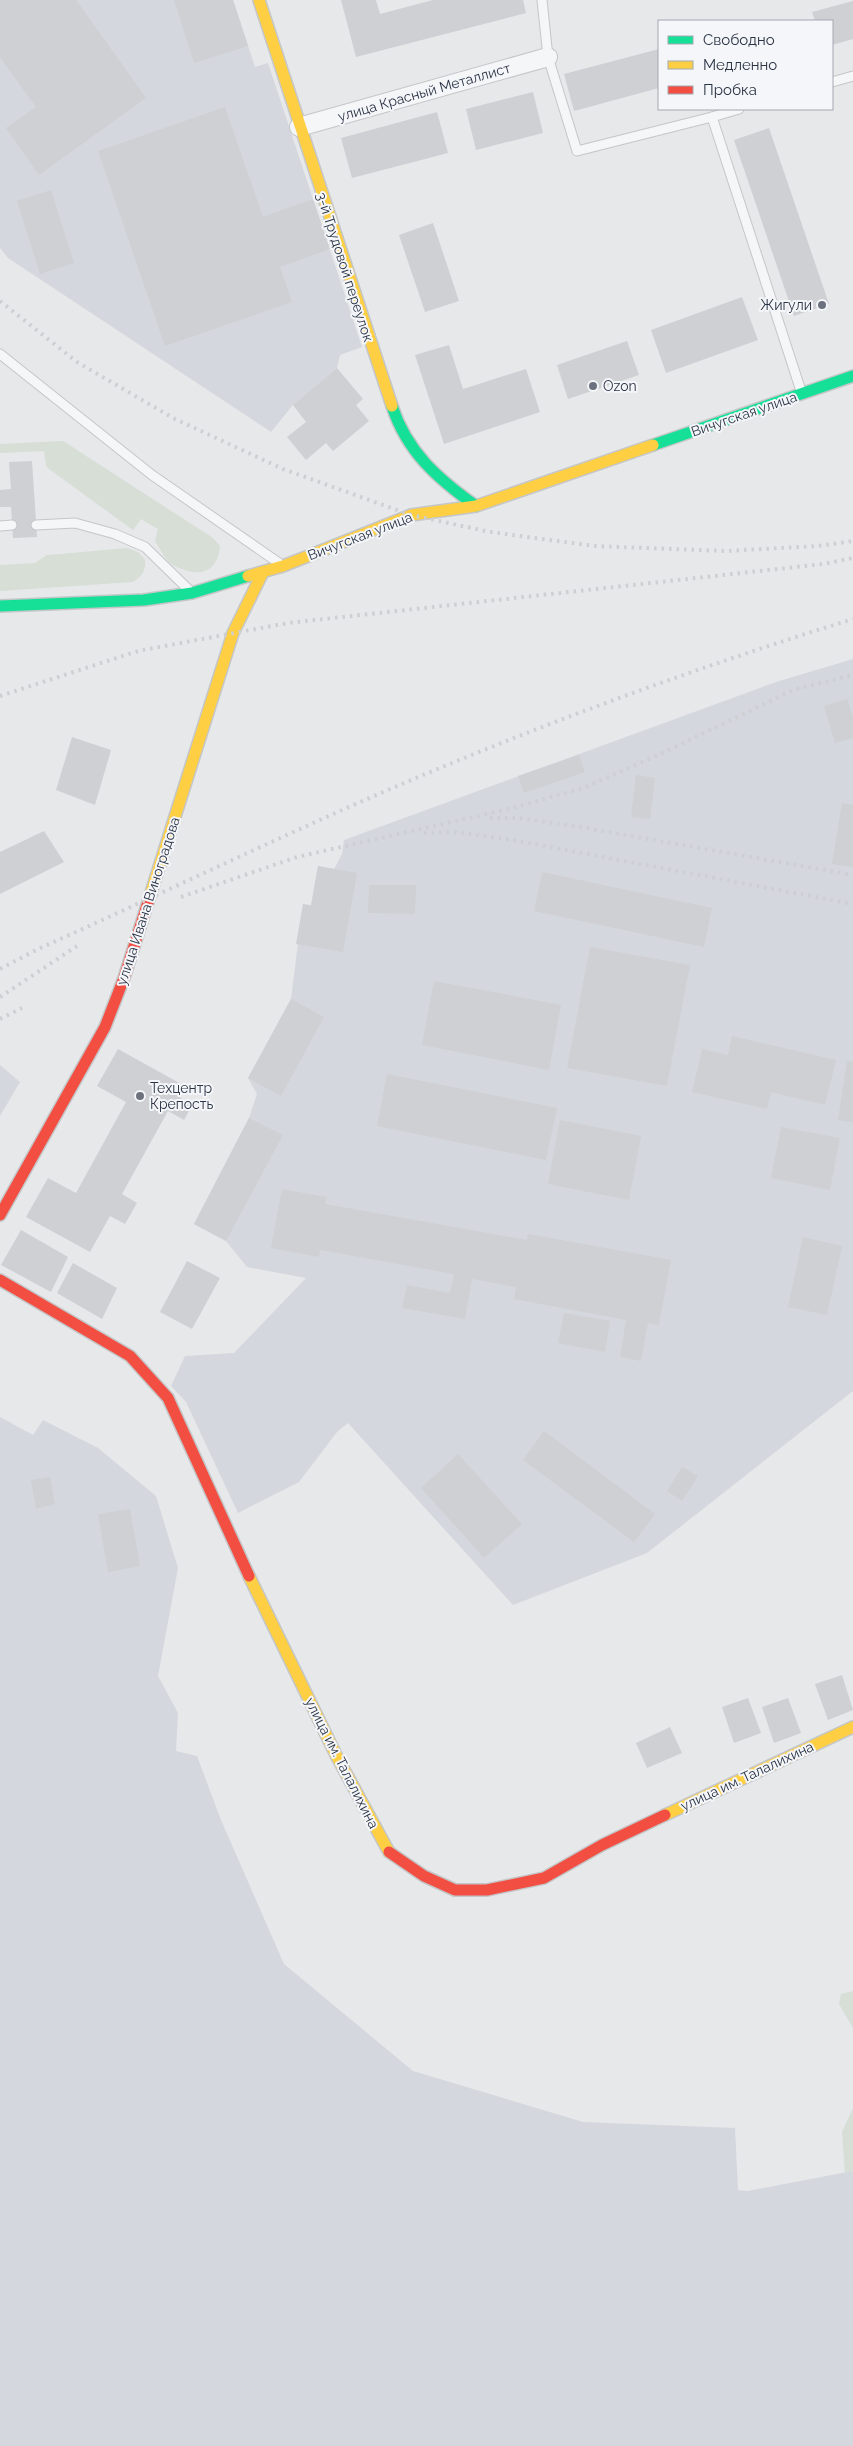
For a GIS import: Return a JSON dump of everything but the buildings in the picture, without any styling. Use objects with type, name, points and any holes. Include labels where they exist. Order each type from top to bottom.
[{"type":"street","name":"3-й Трудовой переулок","points":[[259,0],[398,425],[410,449],[438,478],[476,506]]},
{"type":"street","name":"улица Красный Металлист","points":[[300,127],[548,57]]},
{"type":"street","name":"Вичугская улица","points":[[0,606],[144,600],[192,593],[283,566],[411,515],[476,506],[853,376]]},
{"type":"street","name":"улица Ивана Виноградова","points":[[0,1215],[105,1027],[124,978],[233,633],[263,572]]},
{"type":"street","name":"улица им. Талалихина","points":[[0,1280],[130,1356],[168,1398],[231,1540],[336,1755],[387,1850],[424,1876],[455,1890],[487,1890],[544,1878],[602,1844],[853,1727]]},
{"type":"lane","points":[[542,0],[548,57],[577,151],[736,110]]},
{"type":"lane","points":[[833,82],[853,76]]},
{"type":"lane","points":[[712,117],[802,394]]},
{"type":"lane","points":[[0,354],[152,475],[283,566]]},
{"type":"lane","points":[[36,525],[75,523],[115,534],[144,547],[192,593]]},
{"type":"lane","points":[[0,526],[12,526]]},
{"type":"shaded area","points":[[0,0],[233,0],[255,67],[268,63],[362,347],[340,355],[337,368],[293,405],[271,432],[8,258],[0,248]]},
{"type":"shaded area","points":[[63,441],[213,538],[220,546],[219,554],[213,565],[209,569],[199,572],[176,567],[166,559],[155,541],[158,529],[141,519],[133,530],[49,469],[46,466],[44,451],[0,453],[0,444]]},
{"type":"shaded area","points":[[127,548],[138,552],[145,560],[143,573],[133,582],[0,591],[0,565],[35,563],[47,555]]},
{"type":"shaded area","points":[[853,659],[853,1391],[647,1553],[513,1605],[348,1423],[337,1432],[299,1482],[238,1513],[186,1402],[171,1386],[185,1356],[234,1353],[306,1278],[247,1267],[226,1241],[194,1224],[249,1118],[257,1094],[248,1078],[291,999],[303,904],[311,905],[318,866],[334,869],[342,854],[344,840],[776,682]]},
{"type":"shaded area","points":[[0,1065],[20,1082],[0,1116]]},
{"type":"shaded area","points":[[0,1417],[33,1435],[43,1420],[98,1448],[156,1496],[178,1568],[158,1676],[178,1713],[176,1751],[197,1756],[221,1820],[284,1964],[413,2071],[583,2122],[735,2128],[738,2190],[747,2191],[853,2171],[853,2446],[0,2446]]},
{"type":"shaded area","points":[[853,1991],[853,2028],[839,2004],[841,1994]]},
{"type":"shaded area","points":[[853,2108],[853,2171],[845,2173],[842,2132]]},
{"type":"railway","points":[[0,301],[77,362],[173,418],[283,469],[411,515],[490,532],[594,546],[725,551],[818,546],[853,541]]},
{"type":"railway","points":[[0,696],[138,651],[288,623],[823,564],[853,558]]},
{"type":"railway","points":[[0,969],[38,949],[302,828],[466,757],[658,684],[853,619]]},
{"type":"railway","points":[[181,897],[297,857],[509,809],[583,788],[654,757],[793,690],[853,675]]},
{"type":"railway","points":[[490,818],[519,818],[586,828],[853,875]]},
{"type":"railway","points":[[424,833],[455,832],[518,841],[853,904]]},
{"type":"railway","points":[[0,997],[77,946]]},
{"type":"railway","points":[[0,1019],[22,1008]]},
{"type":"traffic: fast","points":[[653,445],[853,376]]},
{"type":"traffic: fast","points":[[392,406],[406,437],[425,463],[476,506]]},
{"type":"traffic: fast","points":[[0,606],[144,600],[192,593],[248,576]]},
{"type":"traffic: slow","points":[[259,0],[392,406]]},
{"type":"traffic: slow","points":[[248,576],[283,566],[411,515],[476,506],[653,445]]},
{"type":"traffic: slow","points":[[149,899],[233,633],[263,572]]},
{"type":"traffic: slow","points":[[249,1576],[336,1755],[389,1852]]},
{"type":"traffic: slow","points":[[665,1815],[853,1727]]},
{"type":"traffic: jam","points":[[0,1215],[105,1027],[124,978],[149,899]]},
{"type":"traffic: jam","points":[[0,1280],[130,1356],[168,1398],[249,1576]]},
{"type":"traffic: jam","points":[[389,1852],[424,1876],[455,1890],[487,1890],[544,1878],[602,1845],[665,1815]]},
{"type":"place","name":"Жигули","points":[[822,305]]},
{"type":"place","name":"Ozon","points":[[593,386]]},
{"type":"place","name":"Техцентр Крепость","points":[[140,1096]]}]
